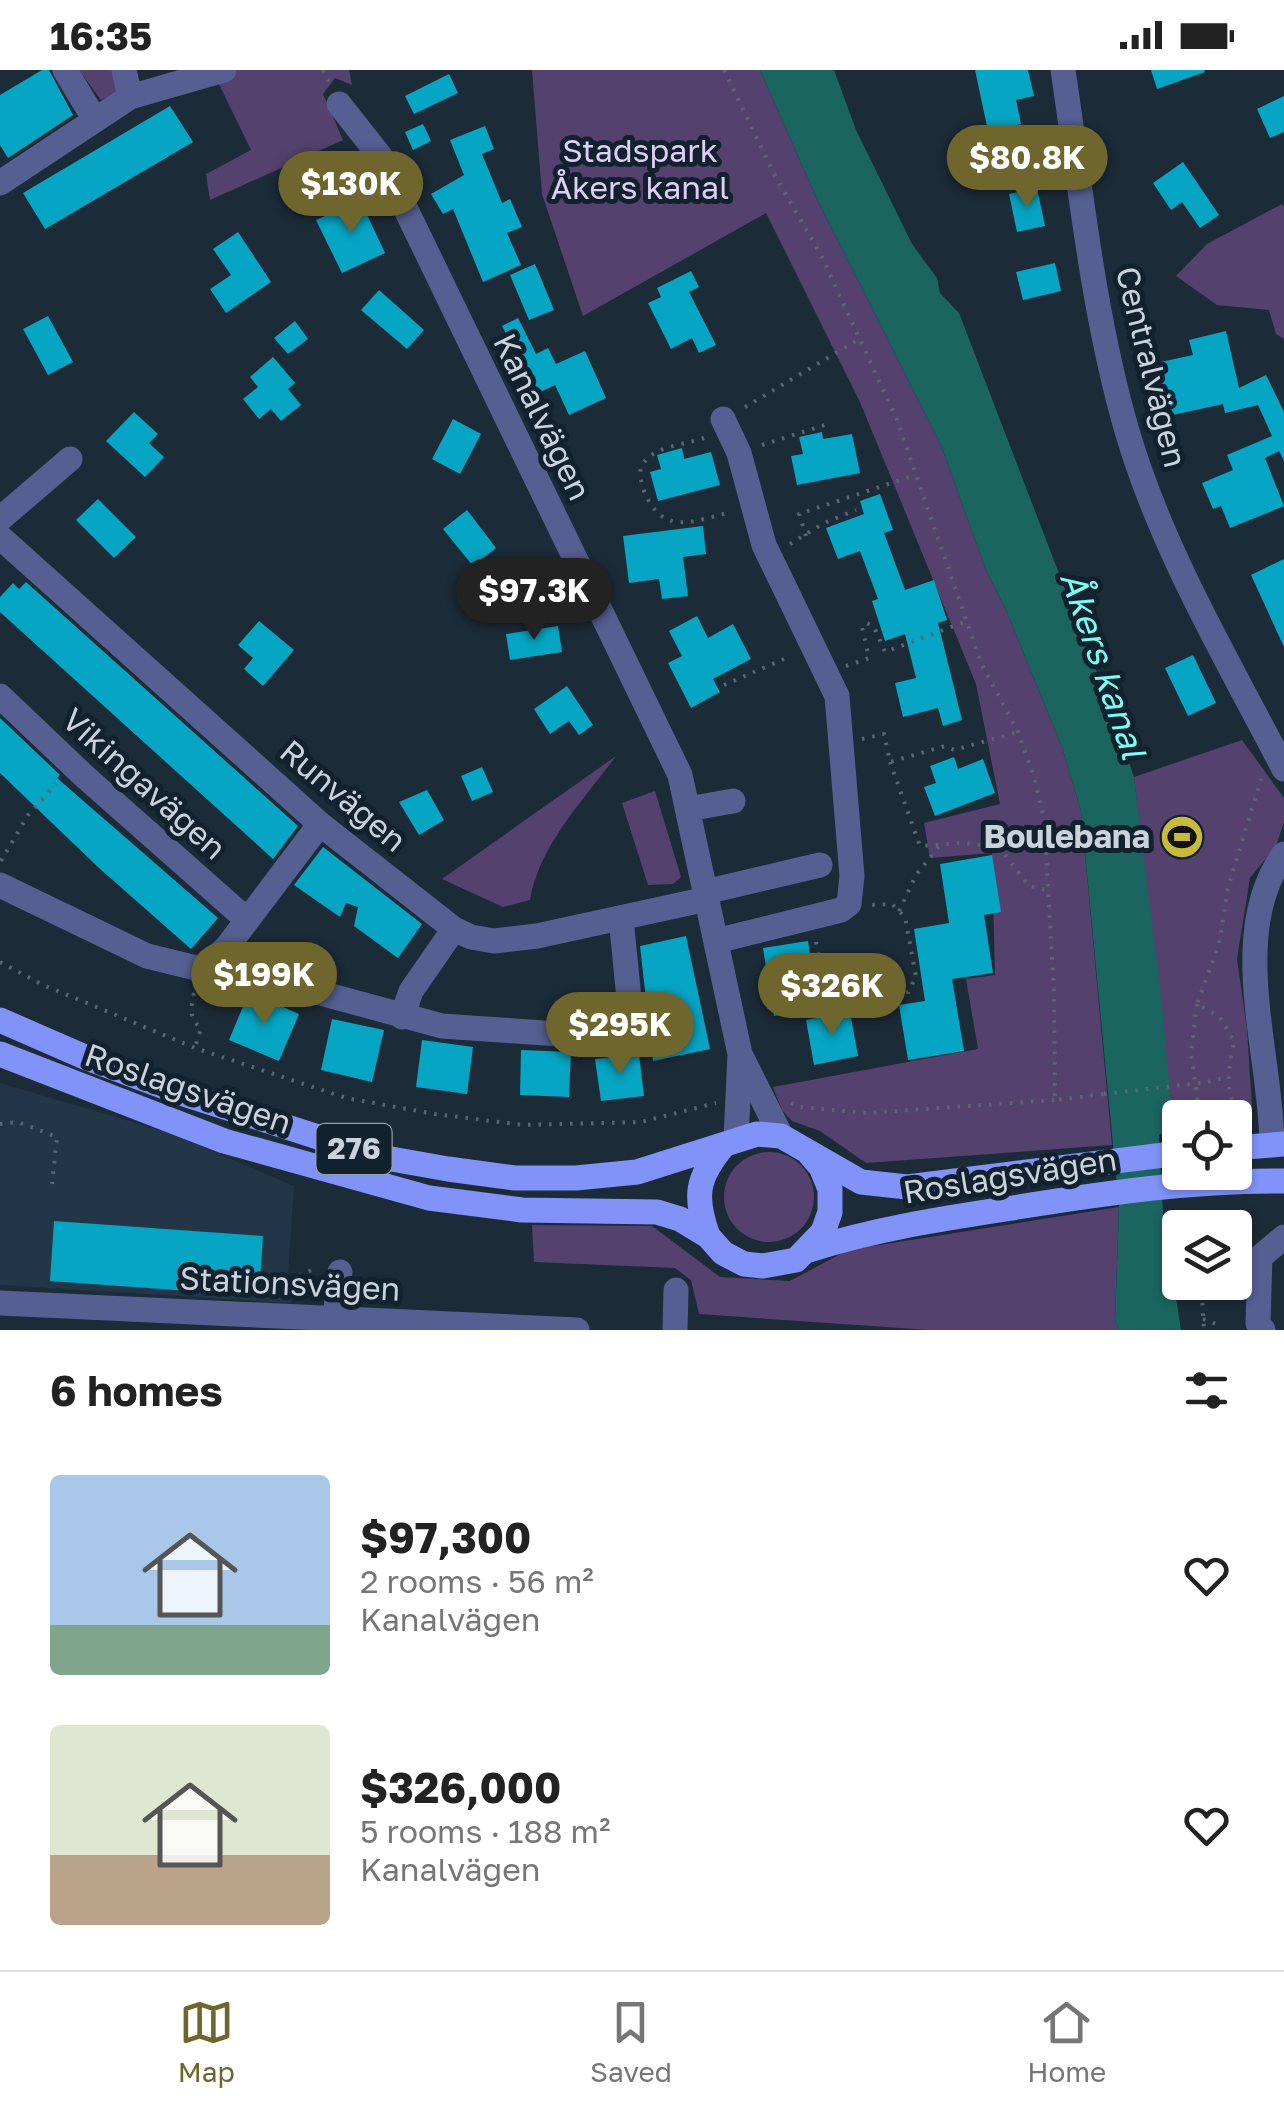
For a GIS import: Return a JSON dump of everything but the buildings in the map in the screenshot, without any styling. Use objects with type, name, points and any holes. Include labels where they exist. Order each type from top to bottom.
[{"type":"main road","name":"Roslagsvägen","points":[[0,1020],[87,1058],[380,1157],[515,1178],[637,1172],[757,1134],[792,1141],[862,1182],[884,1187],[1162,1156]]},
{"type":"main road","name":"Roslagsvägen","points":[[0,1054],[224,1141],[429,1198],[522,1210],[657,1212],[680,1219],[708,1236],[723,1253],[744,1264],[782,1264],[796,1260],[808,1250],[857,1234],[905,1224],[1162,1183]]},
{"type":"main road","points":[[792,1141],[822,1167],[830,1188],[830,1212],[823,1232],[808,1250]]},
{"type":"main road","points":[[708,1236],[698,1208],[699,1184],[710,1160],[729,1142]]},
{"type":"main road","points":[[1252,1146],[1278,1144]]},
{"type":"main road","points":[[1252,1163],[1278,1144]]},
{"type":"main road","name":"Roslagsvägen","points":[[1252,1181],[1284,1182]]},
{"type":"street","points":[[65,70],[96,120]]},
{"type":"street","points":[[124,70],[130,97]]},
{"type":"street","points":[[0,183],[130,97],[224,70]]},
{"type":"street","name":"Centralvägen","points":[[1063,70],[1104,340],[1127,431],[1158,521],[1284,770]]},
{"type":"street","name":"Kanalvägen","points":[[339,104],[380,156],[680,775],[750,1095],[792,1141]]},
{"type":"street","points":[[716,941],[841,910],[848,904],[852,876],[836,696],[764,545],[739,453],[725,423]]},
{"type":"street","points":[[0,519],[70,459]]},
{"type":"street","name":"Runvägen","points":[[3,546],[320,824],[454,929],[471,938],[494,942],[621,918],[820,864]]},
{"type":"street","name":"Vikingavägen","points":[[0,696],[246,919]]},
{"type":"street","points":[[688,810],[732,800]]},
{"type":"street","points":[[203,966],[227,947],[320,824]]},
{"type":"street","points":[[1278,1144],[1254,964],[1255,924],[1270,874],[1284,854]]},
{"type":"street","points":[[0,885],[147,956],[203,966],[442,1026],[633,1039],[621,918]]},
{"type":"street","points":[[402,1017],[411,991],[454,929]]},
{"type":"street","name":"Kanalvägen","points":[[729,1142],[750,1095]]},
{"type":"street","points":[[1262,1330],[1258,1323],[1260,1256],[1284,1237]]},
{"type":"street","points":[[335,1319],[340,1272]]},
{"type":"street","points":[[676,1290],[676,1330]]},
{"type":"street","name":"Stationsvägen","points":[[0,1304],[577,1330]]},
{"type":"path","points":[[724,70],[773,172],[822,258],[897,420],[982,663],[1018,732],[1034,776],[1044,819],[1054,992],[1055,1100]]},
{"type":"path","points":[[752,506],[681,524],[660,516],[645,494],[639,474],[645,460],[725,423],[860,338]]},
{"type":"path","points":[[739,453],[828,424]]},
{"type":"path","points":[[856,510],[824,523],[806,536],[799,514],[916,475]]},
{"type":"path","points":[[827,680],[841,668],[869,658],[862,633],[867,623],[874,627],[885,652],[967,621]]},
{"type":"path","points":[[724,685],[813,646]]},
{"type":"path","points":[[890,762],[945,746],[954,750],[1018,732]]},
{"type":"path","points":[[842,743],[884,734],[920,846],[999,846],[1029,886],[1047,890]]},
{"type":"path","points":[[0,862],[28,815],[73,766]]},
{"type":"path","points":[[900,911],[916,875],[940,845]]},
{"type":"path","points":[[811,918],[825,990],[844,1005],[908,992],[916,977],[905,917],[892,904],[848,904]]},
{"type":"path","points":[[0,962],[41,984],[195,1048],[346,1098],[434,1114],[523,1124],[642,1122],[771,1092],[798,1106],[867,1113],[1055,1100],[1227,1077]]},
{"type":"path","points":[[195,1048],[200,1028],[190,1009],[203,966]]},
{"type":"path","points":[[1196,1004],[1192,1053],[1198,1100]]},
{"type":"path","points":[[0,1124],[18,1122],[57,1137],[52,1184]]},
{"type":"path","points":[[1202,1300],[1204,1330]]},
{"type":"path","points":[[1203,1319],[1220,1330]]},
{"type":"shaded area","points":[[760,70],[834,70],[856,130],[912,244],[937,278],[940,293],[959,313],[1134,777],[1171,1100],[1162,1100],[1159,1135],[1162,1300],[1176,1300],[1181,1330],[1119,1330],[1115,1320],[1119,1207],[1081,811],[1062,747],[986,570],[941,445],[817,199]]},
{"type":"shaded area","points":[[0,1083],[170,1133],[294,1186],[288,1275],[291,1303],[0,1285]]},
{"type":"green space","points":[[79,70],[114,70],[118,94],[101,100]]},
{"type":"green space","points":[[207,70],[349,70],[352,85],[335,78],[323,94],[343,140],[210,200],[206,174],[251,150],[216,78]]},
{"type":"green space","name":"Stadspark Åkers kanal","points":[[532,70],[760,70],[817,199],[941,445],[986,570],[1062,747],[1081,811],[1112,1145],[866,1163],[820,1131],[792,1121],[782,1110],[773,1087],[978,1049],[966,979],[995,975],[992,853],[930,858],[924,823],[1000,804],[976,684],[860,402],[766,213],[583,316],[542,194]]},
{"type":"green space","points":[[1282,204],[1284,339],[1276,334],[1269,310],[1217,305],[1176,276],[1207,244]]},
{"type":"green space","points":[[1242,740],[1284,798],[1284,822],[1276,846],[1250,878],[1237,959],[1252,1100],[1170,1100],[1134,777]]},
{"type":"green space","points":[[616,756],[553,842],[530,900],[503,907],[442,879]]},
{"type":"green space","points":[[655,791],[681,877],[673,884],[648,885],[622,803]]},
{"type":"green space","points":[[769,1152],[786,1155],[801,1165],[811,1180],[811,1214],[801,1229],[786,1239],[769,1242],[752,1239],[737,1229],[727,1214],[724,1197],[727,1180],[737,1165],[752,1155]]},
{"type":"green space","points":[[1119,1207],[1115,1320],[1119,1330],[929,1330],[699,1314],[691,1280],[675,1268],[534,1262],[532,1225],[652,1226],[720,1277],[790,1281],[848,1250]]},
{"type":"place","name":"Boulebana","points":[[1182,837]]},
{"type":"water label","name":"Åkers kanal","points":[[1103,665]]}]
